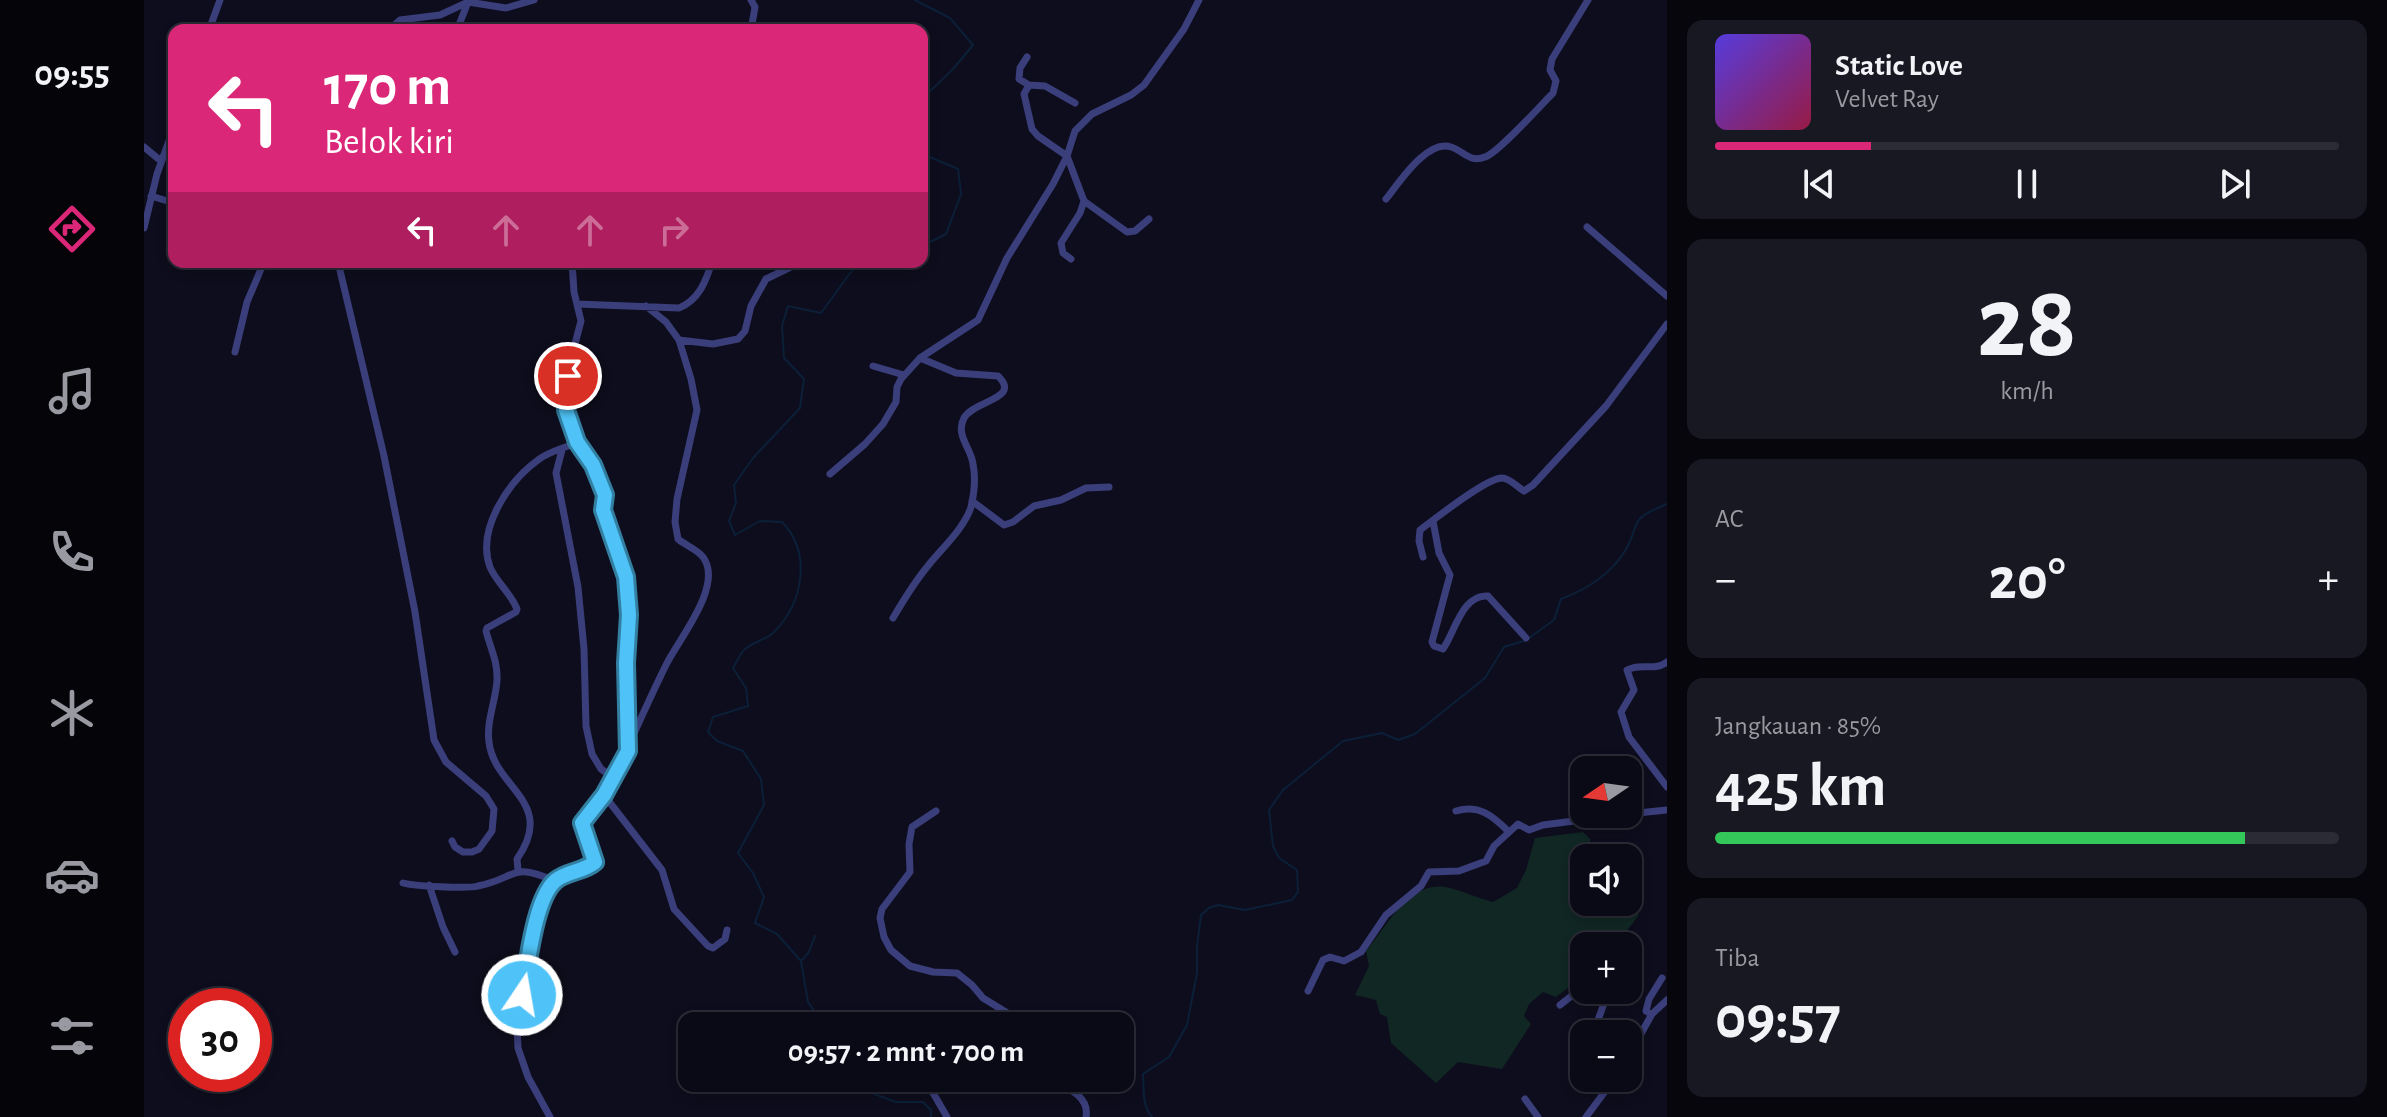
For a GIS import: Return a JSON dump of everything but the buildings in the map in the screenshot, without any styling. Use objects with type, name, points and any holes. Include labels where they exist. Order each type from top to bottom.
[{"type":"street","points":[[211,24],[220,0]]},
{"type":"street","points":[[396,24],[400,20],[440,15],[469,1],[506,8],[534,0]]},
{"type":"street","points":[[751,0],[755,7],[752,24]]},
{"type":"street","points":[[830,474],[883,424],[896,402],[897,387],[920,358],[981,317],[1007,258],[1053,184],[1075,131],[1083,120],[1144,85],[1184,29],[1199,0]]},
{"type":"street","points":[[1386,199],[1418,160],[1433,148],[1450,146],[1471,159],[1487,157],[1553,93],[1556,81],[1550,70],[1552,59],[1588,0]]},
{"type":"street","points":[[459,24],[469,1]]},
{"type":"street","points":[[1027,57],[1019,79],[1029,85],[1045,86],[1075,103]]},
{"type":"street","points":[[1029,85],[1023,98],[1032,129],[1067,156],[1084,201],[1127,232],[1135,231],[1149,219]]},
{"type":"street","points":[[144,228],[168,143]]},
{"type":"street","points":[[144,147],[161,161]]},
{"type":"street","points":[[144,173],[157,174]]},
{"type":"street","points":[[151,196],[168,201]]},
{"type":"street","points":[[1071,259],[1063,253],[1061,243],[1084,201]]},
{"type":"street","points":[[1587,227],[1667,296]]},
{"type":"street","points":[[235,352],[247,302],[261,268]]},
{"type":"street","points":[[340,268],[366,373],[415,612],[434,740],[446,762],[486,796],[494,809],[492,831],[479,849],[463,852],[452,841]]},
{"type":"street","points":[[573,268],[580,327],[570,363],[566,402],[577,442],[599,478],[605,495],[603,510],[626,577],[629,743]]},
{"type":"street","points":[[577,304],[669,309],[688,304],[700,290],[709,268]]},
{"type":"street","points":[[679,340],[713,344],[738,339],[745,331],[751,306],[766,279],[789,268]]},
{"type":"street","points":[[550,1117],[523,1066],[518,1048],[517,1026],[539,910],[555,881],[584,870],[595,862],[582,823],[604,795],[626,757],[629,743],[668,661],[698,614],[706,589],[707,570],[703,557],[678,539],[676,531],[677,499],[697,410],[691,379],[679,340],[666,322],[646,306]]},
{"type":"street","points":[[1423,557],[1419,533],[1465,497],[1501,478],[1508,479],[1524,491],[1529,489],[1611,401],[1667,324]]},
{"type":"street","points":[[893,618],[925,569],[967,518],[972,501],[973,463],[961,433],[962,423],[976,406],[1003,395],[1004,383],[996,375],[956,373],[920,358]]},
{"type":"street","points":[[873,366],[904,375]]},
{"type":"street","points":[[518,870],[517,859],[526,846],[530,824],[521,796],[497,766],[490,749],[488,734],[497,679],[496,661],[486,631],[517,609],[491,570],[488,536],[499,507],[511,488],[540,458],[577,442]]},
{"type":"street","points":[[562,450],[556,473],[578,587],[590,748],[603,771],[614,778]]},
{"type":"street","points":[[972,501],[1004,525],[1034,506],[1061,500],[1086,488],[1109,487]]},
{"type":"street","points":[[1433,521],[1439,553],[1450,575],[1432,642],[1434,646],[1443,649],[1462,611],[1474,599],[1484,595],[1526,638]]},
{"type":"street","points":[[1667,662],[1654,669],[1629,668],[1627,674],[1634,690],[1621,712],[1629,737],[1667,787]]},
{"type":"street","points":[[604,795],[662,870],[674,909],[683,919],[713,948],[725,939],[727,930]]},
{"type":"street","points":[[1456,811],[1470,808],[1484,812],[1509,832]]},
{"type":"street","points":[[1642,813],[1667,810]]},
{"type":"street","points":[[936,811],[912,827],[910,872],[882,909],[884,937],[902,961],[923,970],[957,973],[983,998],[1006,1012]]},
{"type":"street","points":[[1308,991],[1323,960],[1330,957],[1344,961],[1361,952],[1386,915],[1421,886],[1429,872],[1459,871],[1486,861],[1494,846],[1518,824],[1529,830],[1570,822]]},
{"type":"street","points":[[403,883],[475,887],[518,870],[555,881]]},
{"type":"street","points":[[429,885],[455,952]]},
{"type":"street","points":[[1652,1014],[1646,1011],[1647,1004],[1662,978]]},
{"type":"street","points":[[1560,1005],[1570,997]]},
{"type":"street","points":[[1642,1031],[1652,1014],[1667,1000]]},
{"type":"street","points":[[933,1092],[947,1117]]},
{"type":"street","points":[[1072,1092],[1086,1104],[1086,1117]]},
{"type":"street","points":[[1586,1117],[1605,1092]]},
{"type":"street","points":[[1525,1099],[1538,1117]]},
{"type":"green space","points":[[1583,832],[1591,840],[1588,844],[1570,844],[1570,916],[1638,916],[1626,932],[1570,932],[1570,986],[1556,997],[1543,992],[1529,1004],[1524,1016],[1531,1024],[1502,1069],[1458,1062],[1436,1083],[1391,1043],[1387,1017],[1380,1014],[1376,1000],[1355,995],[1369,966],[1366,951],[1399,908],[1420,892],[1432,887],[1445,887],[1493,902],[1517,888],[1535,838]]},
{"type":"waterway","points":[[915,0],[950,18],[973,45],[928,93]]},
{"type":"waterway","points":[[928,157],[958,169],[961,194],[946,234],[928,243]]},
{"type":"waterway","points":[[801,961],[777,934],[755,923],[764,897],[753,873],[738,853],[764,805],[761,779],[743,751],[717,741],[708,732],[713,717],[748,706],[746,688],[733,668],[743,651],[772,634],[785,619],[800,577],[798,548],[782,522],[760,521],[735,535],[729,521],[736,503],[734,485],[753,458],[800,408],[804,379],[784,358],[782,326],[788,306],[821,313],[857,268]]},
{"type":"waterway","points":[[1529,638],[1554,620],[1561,599],[1611,569],[1623,554],[1639,519],[1667,504]]},
{"type":"waterway","points":[[1152,1117],[1145,1103],[1143,1074],[1169,1057],[1187,1025],[1197,973],[1201,915],[1218,905],[1245,910],[1292,900],[1298,892],[1297,870],[1279,858],[1273,846],[1269,810],[1283,790],[1343,741],[1382,733],[1398,740],[1415,734],[1485,678],[1504,647],[1524,641]]},
{"type":"waterway","points":[[815,936],[809,952],[801,961],[808,1002],[815,1012]]},
{"type":"waterway","points":[[873,1092],[896,1102],[923,1102],[931,1110],[931,1117]]},
{"type":"route","points":[[522,995],[539,910],[555,881],[584,870],[595,862],[582,823],[604,795],[629,747],[626,663],[629,598],[626,577],[603,510],[605,495],[601,483],[577,442],[566,410],[568,376]]}]
